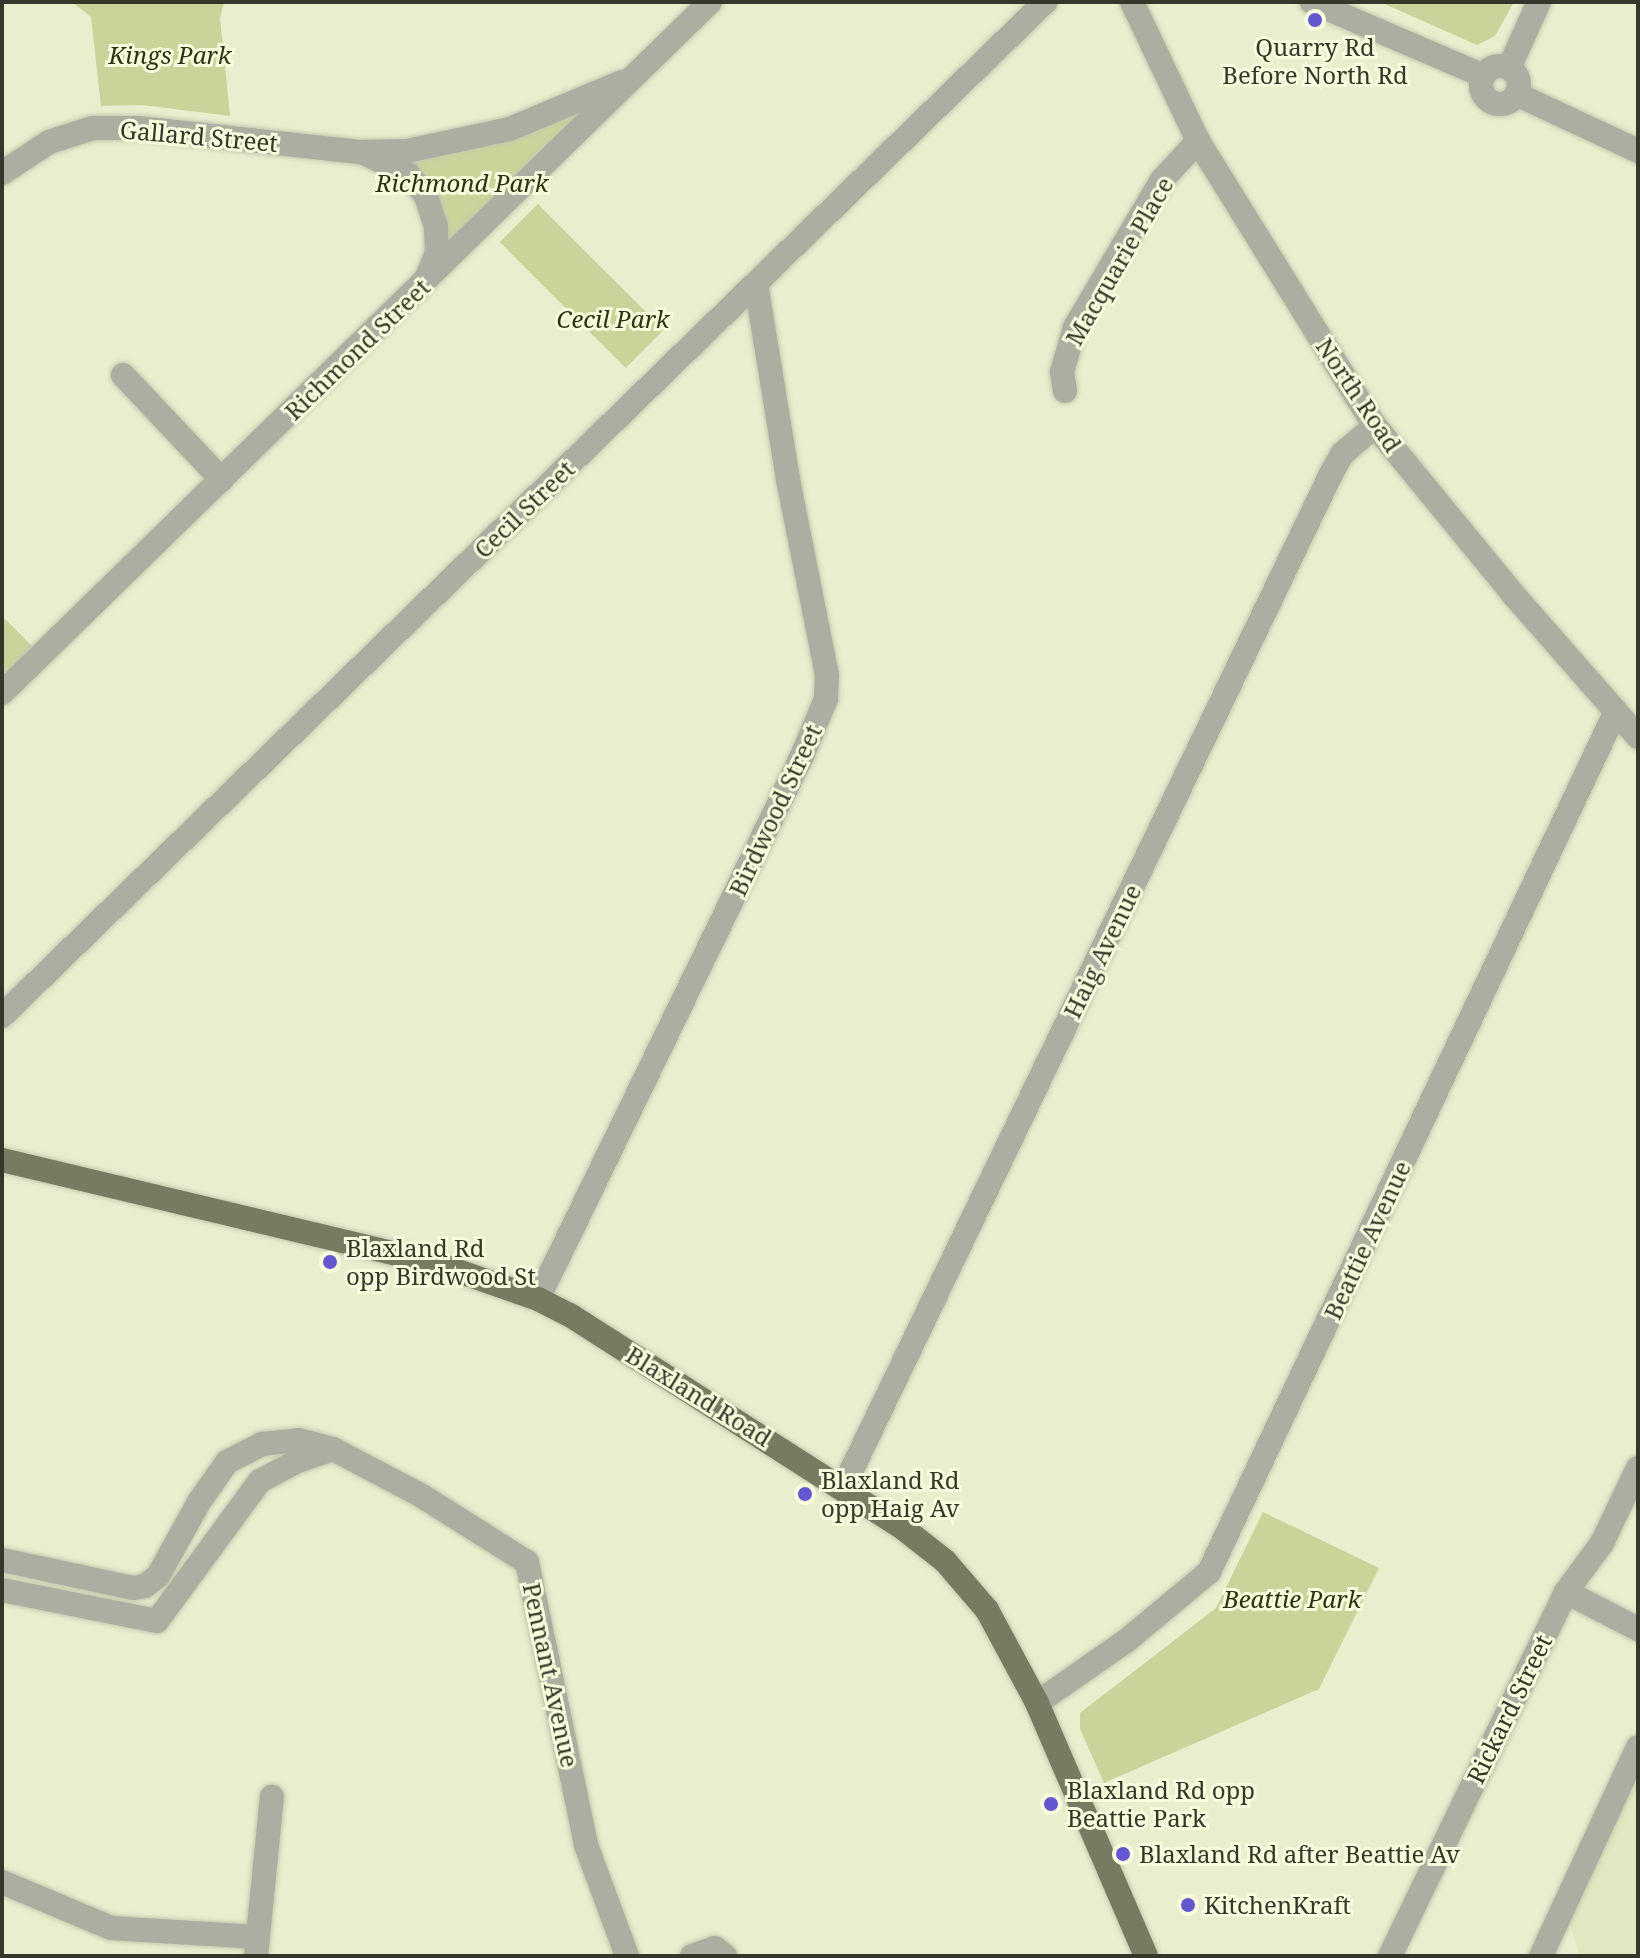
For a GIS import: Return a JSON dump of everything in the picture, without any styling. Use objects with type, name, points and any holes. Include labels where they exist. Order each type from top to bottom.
[{"type":"main road","name":"Blaxland Road","points":[[2,1160],[435,1263],[538,1299],[570,1315],[924,1543],[966,1583],[987,1610],[1037,1703],[1146,1956]]},
{"type":"street","name":"Richmond Street","points":[[2,693],[425,284],[710,2]]},
{"type":"street","name":"Cecil Street","points":[[2,1016],[1045,2]]},
{"type":"street","points":[[1312,2],[1484,76]]},
{"type":"street","points":[[1509,68],[1539,2]]},
{"type":"street","name":"North Road","points":[[1132,6],[1198,141],[1375,426],[1513,594],[1638,737]]},
{"type":"street","points":[[1492,68],[1509,68],[1519,80],[1516,94],[1504,103],[1489,100],[1482,91],[1484,76],[1492,68]]},
{"type":"street","name":"Gallard Street","points":[[4,166],[49,142],[93,128],[139,128],[360,152],[407,151],[510,129],[638,74]]},
{"type":"street","points":[[1516,94],[1638,151]]},
{"type":"street","name":"Macquarie Place","points":[[1065,391],[1062,372],[1075,327],[1162,180],[1198,141]]},
{"type":"street","name":"Gallard Street","points":[[360,152],[409,175],[426,196],[436,226],[437,253],[425,284]]},
{"type":"street","name":"Birdwood Street","points":[[538,1299],[796,770],[826,699],[827,675],[788,479],[756,284]]},
{"type":"street","points":[[123,375],[222,480]]},
{"type":"street","name":"Haig Avenue","points":[[843,1488],[1331,474],[1342,454],[1375,426]]},
{"type":"street","name":"Beattie Avenue","points":[[1037,1703],[1126,1641],[1209,1572],[1616,711]]},
{"type":"street","name":"Pennant Avenue","points":[[2,1560],[133,1588],[145,1586],[158,1576],[199,1502],[227,1462],[262,1444],[299,1440],[333,1449],[422,1496],[527,1562],[586,1845],[627,1956]]},
{"type":"street","points":[[2,1590],[157,1621],[260,1481],[295,1462],[333,1449]]},
{"type":"street","name":"Rickard Street","points":[[1390,1956],[1566,1592],[1602,1543],[1638,1468]]},
{"type":"street","points":[[1566,1592],[1638,1629]]},
{"type":"street","points":[[1541,1956],[1638,1747]]},
{"type":"street","points":[[2,1882],[111,1928],[257,1946],[272,1797]]},
{"type":"street","points":[[692,1956],[715,1948],[725,1956]]},
{"type":"shaded area","points":[[1638,1776],[1638,1956],[1580,1956],[1569,1922]]},
{"type":"green space","name":"Kings Park","points":[[72,2],[224,2],[220,18],[230,116],[142,105],[101,106],[91,17]]},
{"type":"green space","points":[[1380,2],[1514,2],[1495,36],[1477,45]]},
{"type":"green space","name":"Richmond Park","points":[[590,104],[443,251],[444,239],[389,157]]},
{"type":"green space","name":"Cecil Park","points":[[538,204],[664,330],[626,368],[500,242]]},
{"type":"green space","points":[[2,616],[32,646],[2,678]]},
{"type":"green space","name":"Beattie Park","points":[[1263,1512],[1379,1568],[1319,1689],[1104,1783],[1080,1729],[1080,1713],[1216,1608]]},
{"type":"place","name":"Quarry Rd Before North Rd","points":[[1315,20]]},
{"type":"place","name":"Blaxland Rd opp Birdwood St","points":[[330,1262]]},
{"type":"place","name":"Blaxland Rd opp Haig Av","points":[[805,1494]]},
{"type":"place","name":"Blaxland Rd opp Beattie Park","points":[[1051,1804]]},
{"type":"place","name":"Blaxland Rd after Beattie Av","points":[[1123,1854]]},
{"type":"place","name":"KitchenKraft","points":[[1188,1905]]}]
